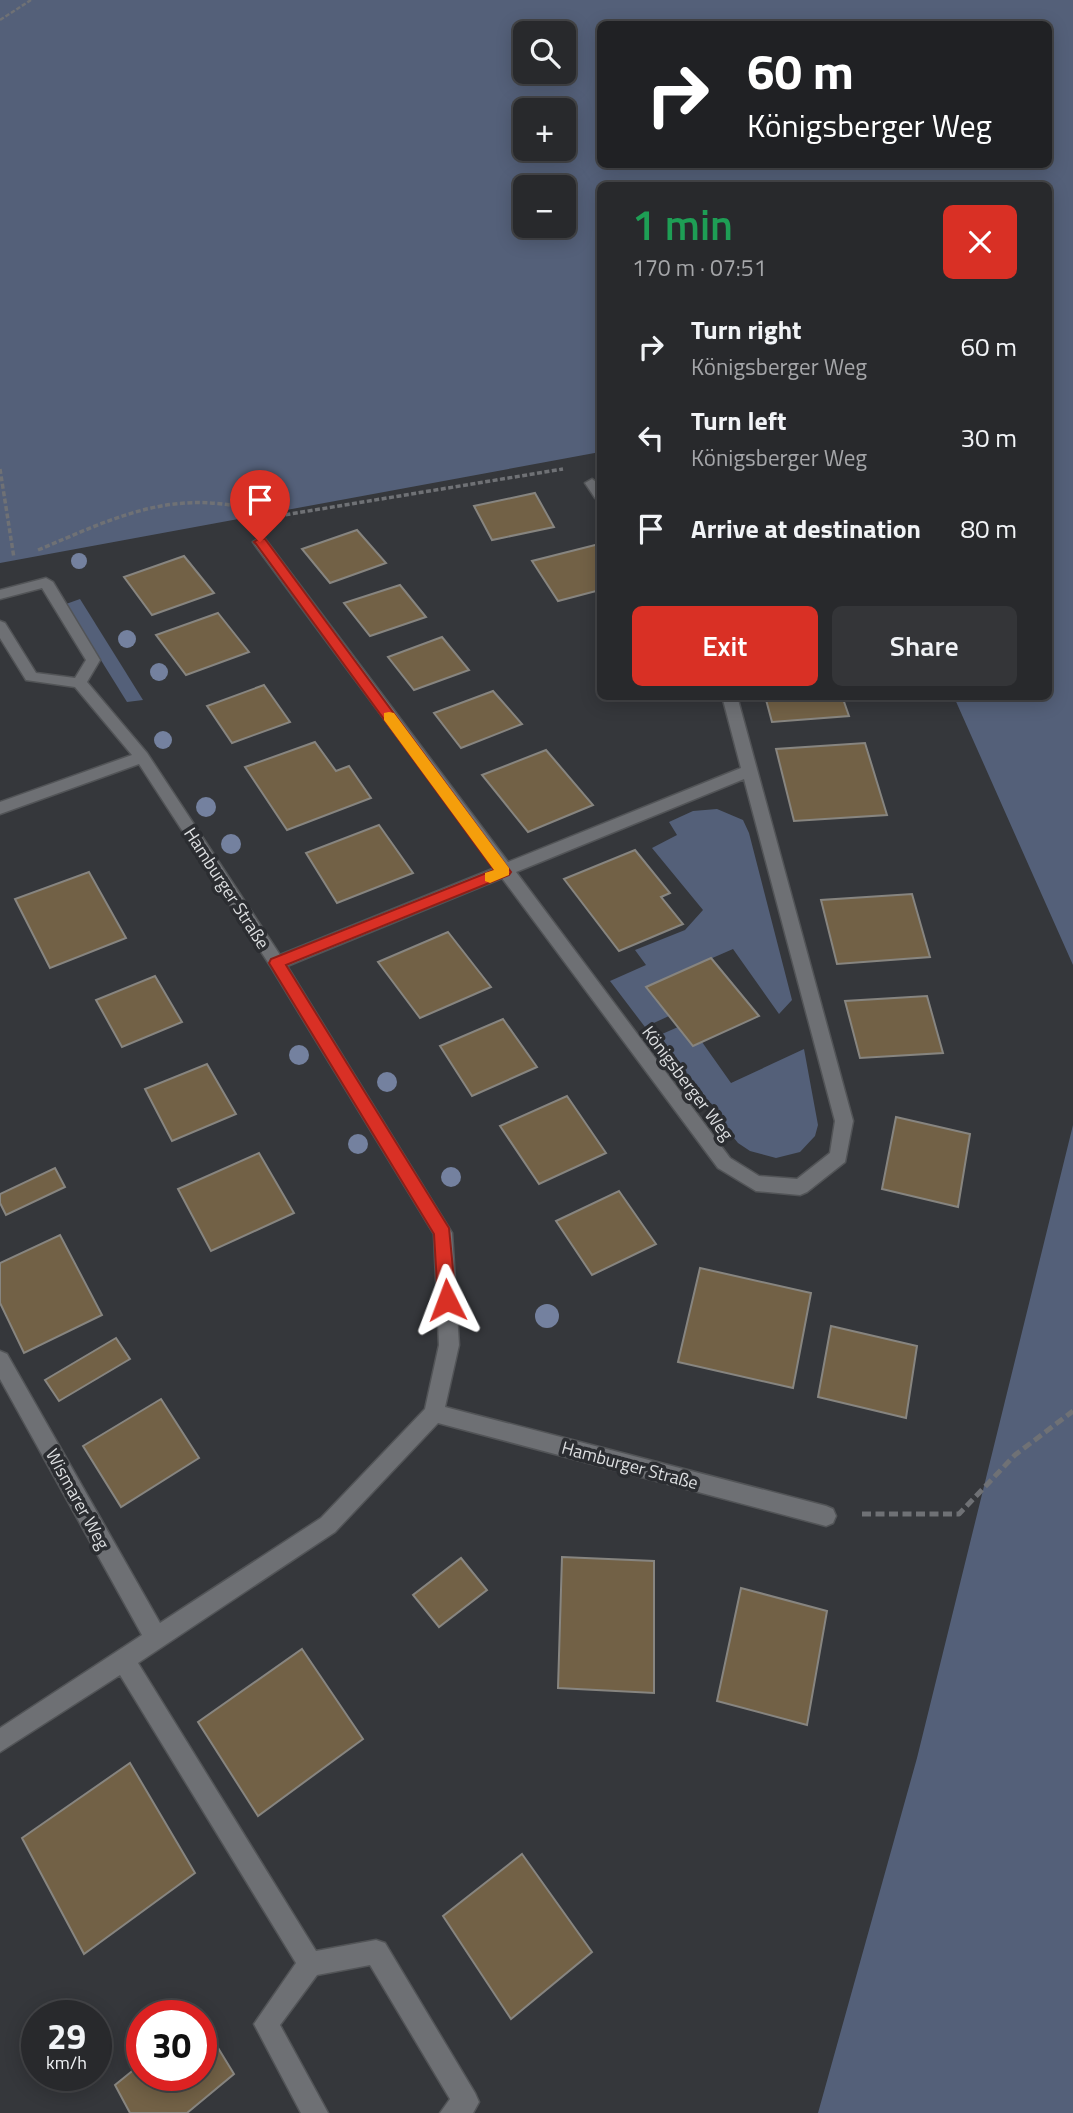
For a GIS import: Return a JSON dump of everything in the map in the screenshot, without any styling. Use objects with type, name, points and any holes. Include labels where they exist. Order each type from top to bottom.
[{"type":"street","name":"Königsberger Weg","points":[[260,542],[724,1163],[756,1183],[800,1187],[839,1157],[844,1121],[730,700]]},
{"type":"street","points":[[0,594],[46,582],[93,660],[79,683],[32,677],[0,626]]},
{"type":"street","name":"Hamburger Straße","points":[[79,683],[142,757],[276,963],[443,1233],[449,1345],[435,1413],[826,1516]]},
{"type":"street","points":[[0,808],[142,757]]},
{"type":"street","points":[[276,963],[749,771]]},
{"type":"street","name":"Wismarer Weg","points":[[0,1360],[156,1637]]},
{"type":"street","points":[[0,1741],[328,1525],[435,1413]]},
{"type":"street","points":[[124,1661],[310,1964]]},
{"type":"street","points":[[315,2113],[266,2024],[310,1964],[376,1952],[467,2102],[453,2113]]},
{"type":"path","points":[[0,20],[31,0]]},
{"type":"path","points":[[0,469],[20,590]]},
{"type":"path","points":[[271,517],[566,469]]},
{"type":"path","points":[[14,559],[135,510],[169,501],[203,500],[256,511]]},
{"type":"path","points":[[826,1516],[900,1511],[959,1514],[1014,1455],[1073,1411]]},
{"type":"shaded area","points":[[0,0],[1073,0],[1073,965],[955,700],[1052,700],[1052,182],[597,182],[597,453],[0,563]]},
{"type":"shaded area","points":[[80,599],[143,700],[127,702],[66,604]]},
{"type":"shaded area","points":[[717,809],[743,820],[749,833],[792,1000],[779,1014],[733,949],[646,987],[669,1016],[645,1027],[610,981],[646,965],[635,950],[685,930],[703,910],[652,848],[677,835],[669,822],[693,811]]},
{"type":"shaded area","points":[[678,1027],[693,1046],[702,1042],[731,1083],[804,1049],[818,1125],[815,1136],[800,1152],[776,1158],[750,1151],[738,1143],[653,1038]]},
{"type":"shaded area","points":[[1073,1125],[1073,2113],[818,2113],[917,1758]]},
{"type":"building","points":[[535,493],[554,527],[492,540],[474,506]]},
{"type":"building","points":[[357,530],[386,563],[330,583],[302,549]]},
{"type":"building","points":[[597,545],[597,591],[558,601],[532,561]]},
{"type":"building","points":[[184,556],[214,593],[152,615],[124,577]]},
{"type":"building","points":[[400,585],[426,617],[370,636],[344,603]]},
{"type":"building","points":[[218,613],[249,652],[186,675],[156,635]]},
{"type":"building","points":[[442,637],[469,670],[414,690],[388,657]]},
{"type":"building","points":[[264,685],[290,722],[232,743],[207,706]]},
{"type":"building","points":[[493,691],[522,724],[461,748],[434,713]]},
{"type":"building","points":[[766,700],[843,700],[849,716],[772,722]]},
{"type":"building","points":[[315,742],[336,771],[349,766],[371,798],[287,830],[245,767]]},
{"type":"building","points":[[865,743],[887,815],[794,821],[776,749]]},
{"type":"building","points":[[546,750],[593,805],[528,832],[482,775]]},
{"type":"building","points":[[379,825],[413,873],[337,903],[306,853]]},
{"type":"building","points":[[635,850],[670,893],[661,897],[683,924],[619,951],[564,879]]},
{"type":"building","points":[[89,872],[126,938],[50,968],[15,899]]},
{"type":"building","points":[[912,894],[930,957],[837,964],[821,900]]},
{"type":"building","points":[[448,932],[491,987],[420,1018],[378,962]]},
{"type":"building","points":[[711,958],[759,1016],[693,1046],[646,987]]},
{"type":"building","points":[[155,976],[182,1022],[122,1047],[96,1000]]},
{"type":"building","points":[[927,996],[943,1053],[860,1058],[845,1001]]},
{"type":"building","points":[[503,1019],[537,1067],[472,1096],[440,1046]]},
{"type":"building","points":[[207,1064],[236,1114],[172,1141],[145,1089]]},
{"type":"building","points":[[567,1096],[606,1153],[539,1184],[500,1126]]},
{"type":"building","points":[[896,1117],[970,1134],[958,1207],[882,1189]]},
{"type":"building","points":[[259,1153],[294,1213],[211,1251],[178,1189]]},
{"type":"building","points":[[55,1168],[65,1187],[6,1215],[0,1203],[0,1194]]},
{"type":"building","points":[[619,1191],[656,1244],[592,1275],[556,1221]]},
{"type":"building","points":[[60,1235],[102,1315],[24,1353],[0,1303],[0,1263]]},
{"type":"building","points":[[700,1268],[811,1293],[793,1388],[678,1362]]},
{"type":"building","points":[[831,1326],[917,1346],[906,1418],[818,1397]]},
{"type":"building","points":[[116,1338],[130,1359],[59,1401],[45,1380]]},
{"type":"building","points":[[161,1399],[199,1458],[121,1507],[83,1446]]},
{"type":"building","points":[[562,1557],[654,1561],[654,1693],[558,1688]]},
{"type":"building","points":[[461,1558],[487,1590],[439,1627],[413,1595]]},
{"type":"building","points":[[741,1588],[827,1611],[807,1725],[717,1701]]},
{"type":"building","points":[[302,1649],[363,1739],[258,1816],[198,1722]]},
{"type":"building","points":[[130,1763],[195,1873],[84,1954],[22,1838]]},
{"type":"building","points":[[522,1854],[592,1952],[511,2019],[443,1916]]},
{"type":"building","points":[[217,2046],[234,2074],[217,2088]]},
{"type":"building","points":[[126,2076],[126,2091],[214,2091],[187,2113],[130,2113],[115,2085]]},
{"type":"slow traffic","points":[[389,716],[504,872],[490,877]]},
{"type":"route","points":[[260,542],[504,872],[276,963],[443,1233],[447,1300]]}]
